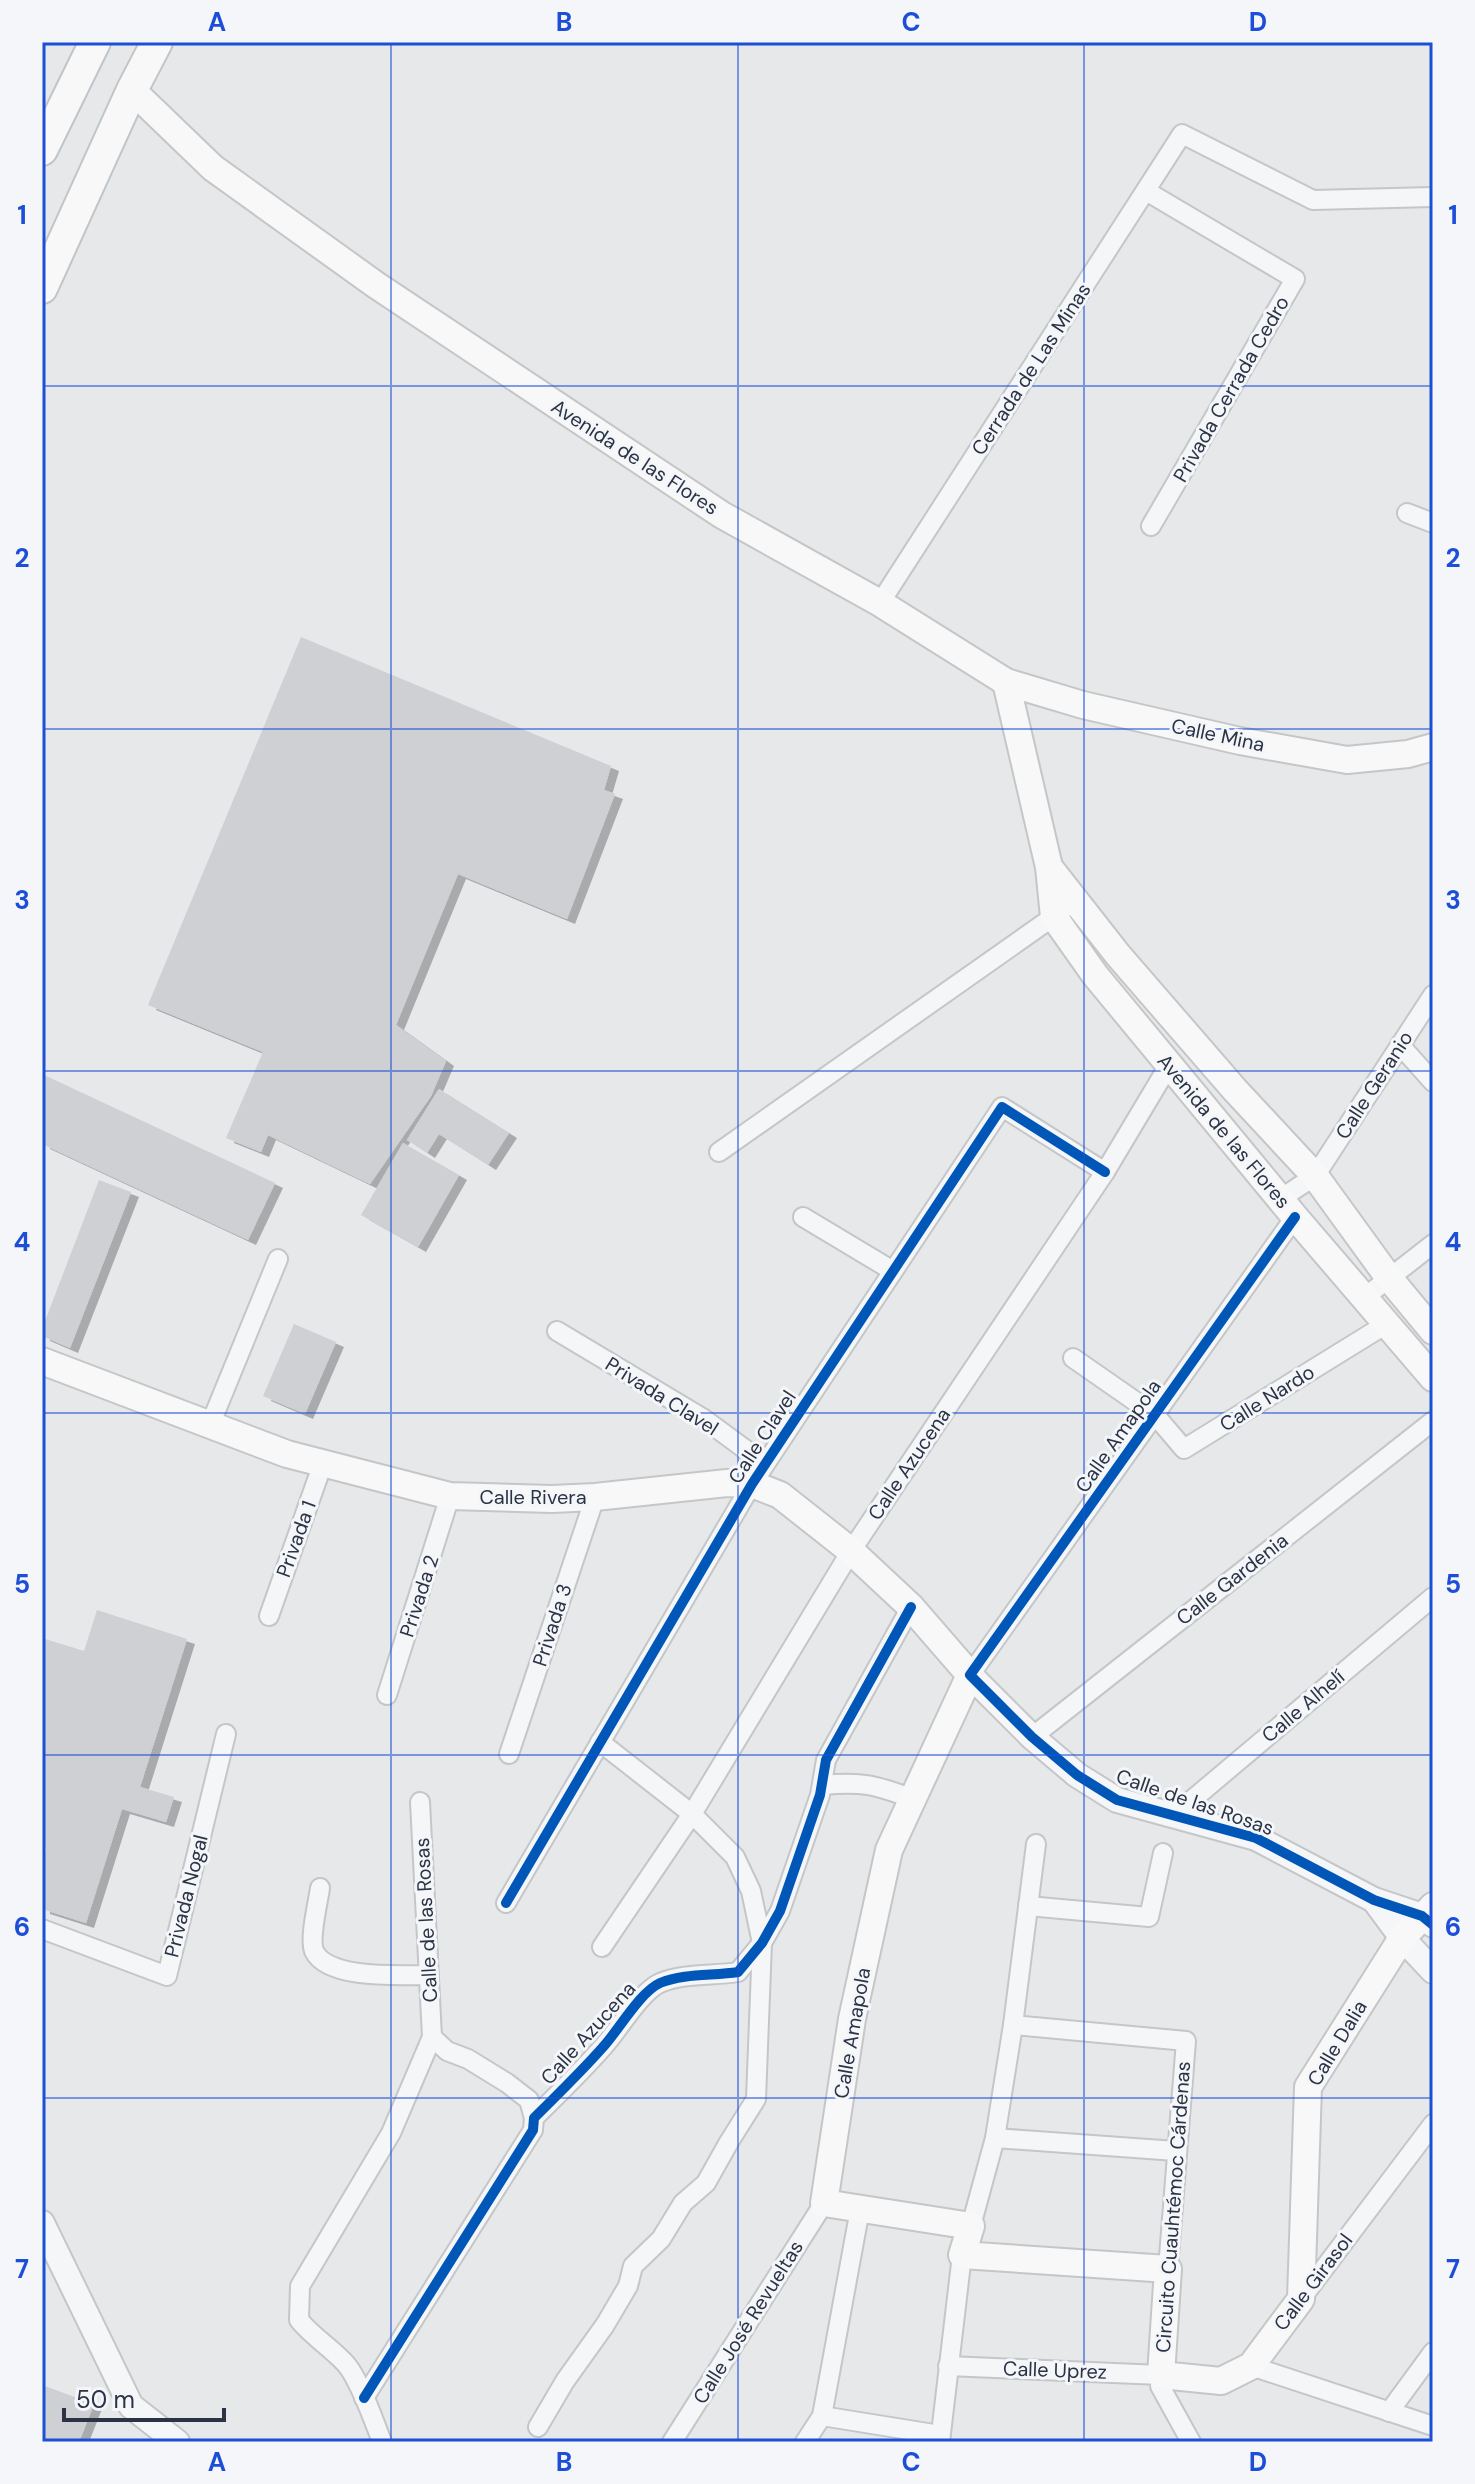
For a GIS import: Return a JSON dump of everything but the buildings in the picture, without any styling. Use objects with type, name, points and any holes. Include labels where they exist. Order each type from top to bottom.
[{"type":"main road","points":[[42,150],[95,42]]},
{"type":"main road","points":[[42,288],[157,42]]},
{"type":"main road","name":"Avenida de las Flores","points":[[132,90],[213,168],[376,285],[722,515],[880,603],[1006,682],[1049,867],[1064,909],[1095,975],[1287,1208],[1433,1378]]},
{"type":"main road","name":"Calle Mina","points":[[1006,682],[1083,705],[1240,741],[1347,760],[1408,754],[1433,747]]},
{"type":"main road","name":"Avenida de las Flores","points":[[1064,909],[1315,1176],[1389,1278],[1433,1331]]},
{"type":"main road","name":"Calle Rivera","points":[[42,1361],[287,1454],[450,1496],[595,1497],[727,1483],[758,1474],[851,1551],[911,1607],[970,1675]]},
{"type":"main road","name":"Calle Amapola","points":[[824,2203],[852,2019],[889,1850],[970,1675]]},
{"type":"main road","name":"Calle Dalia","points":[[1301,2299],[1308,2087],[1402,1938],[1429,1916]]},
{"type":"main road","points":[[824,2203],[971,2226],[962,2255],[1168,2269]]},
{"type":"main road","name":"Circuito Cuauhtémoc Cárdenas","points":[[1161,2375],[1168,2269]]},
{"type":"main road","name":"Calle Girasol","points":[[1251,2366],[1301,2299]]},
{"type":"main road","points":[[1161,2375],[1221,2381],[1251,2366]]},
{"type":"street","name":"Cerrada de Las Minas","points":[[880,603],[1182,134],[1313,200],[1433,197]]},
{"type":"street","name":"Privada Cerrada Cedro","points":[[1146,191],[1295,279],[1151,526]]},
{"type":"street","points":[[1407,513],[1433,523]]},
{"type":"street","points":[[719,1152],[1064,909]]},
{"type":"street","name":"Calle Geranio","points":[[1315,1176],[1433,995]]},
{"type":"street","points":[[1400,1045],[1433,1082]]},
{"type":"street","name":"Calle Azucena","points":[[602,1947],[692,1814],[851,1551],[1105,1172],[1169,1065]]},
{"type":"street","points":[[1206,1110],[1235,1090]]},
{"type":"street","name":"Calle Clavel","points":[[506,1903],[758,1474],[1002,1107],[1105,1172]]},
{"type":"street","points":[[1287,1208],[1315,1176]]},
{"type":"street","name":"Calle Amapola","points":[[970,1675],[1155,1415],[1287,1208]]},
{"type":"street","points":[[803,1217],[893,1271]]},
{"type":"street","points":[[1365,1297],[1433,1244]]},
{"type":"street","points":[[210,1425],[278,1259]]},
{"type":"street","name":"Calle Nardo","points":[[1155,1415],[1184,1449],[1388,1323]]},
{"type":"street","name":"Privada Clavel","points":[[557,1331],[704,1419],[758,1474]]},
{"type":"street","points":[[1073,1358],[1155,1415]]},
{"type":"street","name":"Calle Gardenia","points":[[1032,1737],[1433,1421]]},
{"type":"street","name":"Privada 1","points":[[269,1616],[323,1463]]},
{"type":"street","name":"Privada 2","points":[[387,1695],[450,1496]]},
{"type":"street","name":"Privada 3","points":[[509,1754],[595,1497]]},
{"type":"street","name":"Calle Alhelí","points":[[1174,1815],[1433,1597]]},
{"type":"street","name":"Calle Azucena","points":[[364,2398],[533,2130],[534,2118],[605,2045],[631,2010],[656,1985],[682,1977],[711,1977],[738,1972],[762,1943],[780,1911],[823,1785],[826,1760],[911,1607]]},
{"type":"street","name":"Calle de las Rosas","points":[[970,1675],[1032,1737],[1077,1775],[1117,1800],[1256,1838],[1374,1900],[1429,1916]]},
{"type":"street","name":"Privada Nogal","points":[[42,1929],[167,1976],[226,1734]]},
{"type":"street","points":[[538,2427],[565,2381],[605,2325],[628,2286],[633,2266],[661,2239],[683,2203],[706,2183],[756,2099],[762,1943],[751,1891],[735,1857],[692,1814],[600,1742]]},
{"type":"street","points":[[823,1785],[874,1785],[913,1799]]},
{"type":"street","name":"Calle de las Rosas","points":[[420,1802],[432,2037]]},
{"type":"street","points":[[971,2226],[995,2138],[1036,1844]]},
{"type":"street","points":[[1028,1906],[1149,1917],[1163,1853]]},
{"type":"street","points":[[320,1888],[312,1942],[315,1953],[327,1963],[352,1972],[377,1975],[428,1975]]},
{"type":"street","name":"Calle de las Rosas","points":[[1374,1900],[1402,1938],[1433,1971]]},
{"type":"street","name":"Circuito Cuauhtémoc Cárdenas","points":[[1013,2025],[1186,2041],[1168,2269]]},
{"type":"street","points":[[382,2442],[346,2364],[312,2336],[299,2320],[300,2286],[391,2133],[432,2037],[447,2051],[468,2059],[529,2100],[534,2118]]},
{"type":"street","name":"Calle Girasol","points":[[1301,2299],[1433,2124]]},
{"type":"street","points":[[995,2138],[1176,2151]]},
{"type":"street","name":"Calle José Revueltas","points":[[672,2442],[824,2203]]},
{"type":"street","points":[[805,2442],[822,2416],[860,2209]]},
{"type":"street","points":[[42,2223],[131,2406],[177,2442]]},
{"type":"street","points":[[822,2416],[940,2438],[962,2255]]},
{"type":"street","points":[[1389,2412],[1433,2352]]},
{"type":"street","name":"Calle Uprez","points":[[948,2366],[1161,2375]]},
{"type":"street","points":[[1251,2366],[1433,2426]]},
{"type":"street","name":"Circuito Cuauhtémoc Cárdenas","points":[[1161,2375],[1160,2386],[1191,2442]]},
{"type":"cycle path","points":[[506,1903],[752,1484],[1002,1107],[1105,1172]]},
{"type":"cycle path","points":[[1295,1217],[970,1675],[1032,1737],[1077,1775],[1117,1800],[1256,1838],[1374,1900],[1422,1916],[1433,1925]]},
{"type":"cycle path","points":[[364,2398],[533,2130],[534,2118],[595,2056],[652,1988],[679,1978],[738,1972],[762,1943],[780,1911],[820,1795],[826,1760],[911,1607]]}]
